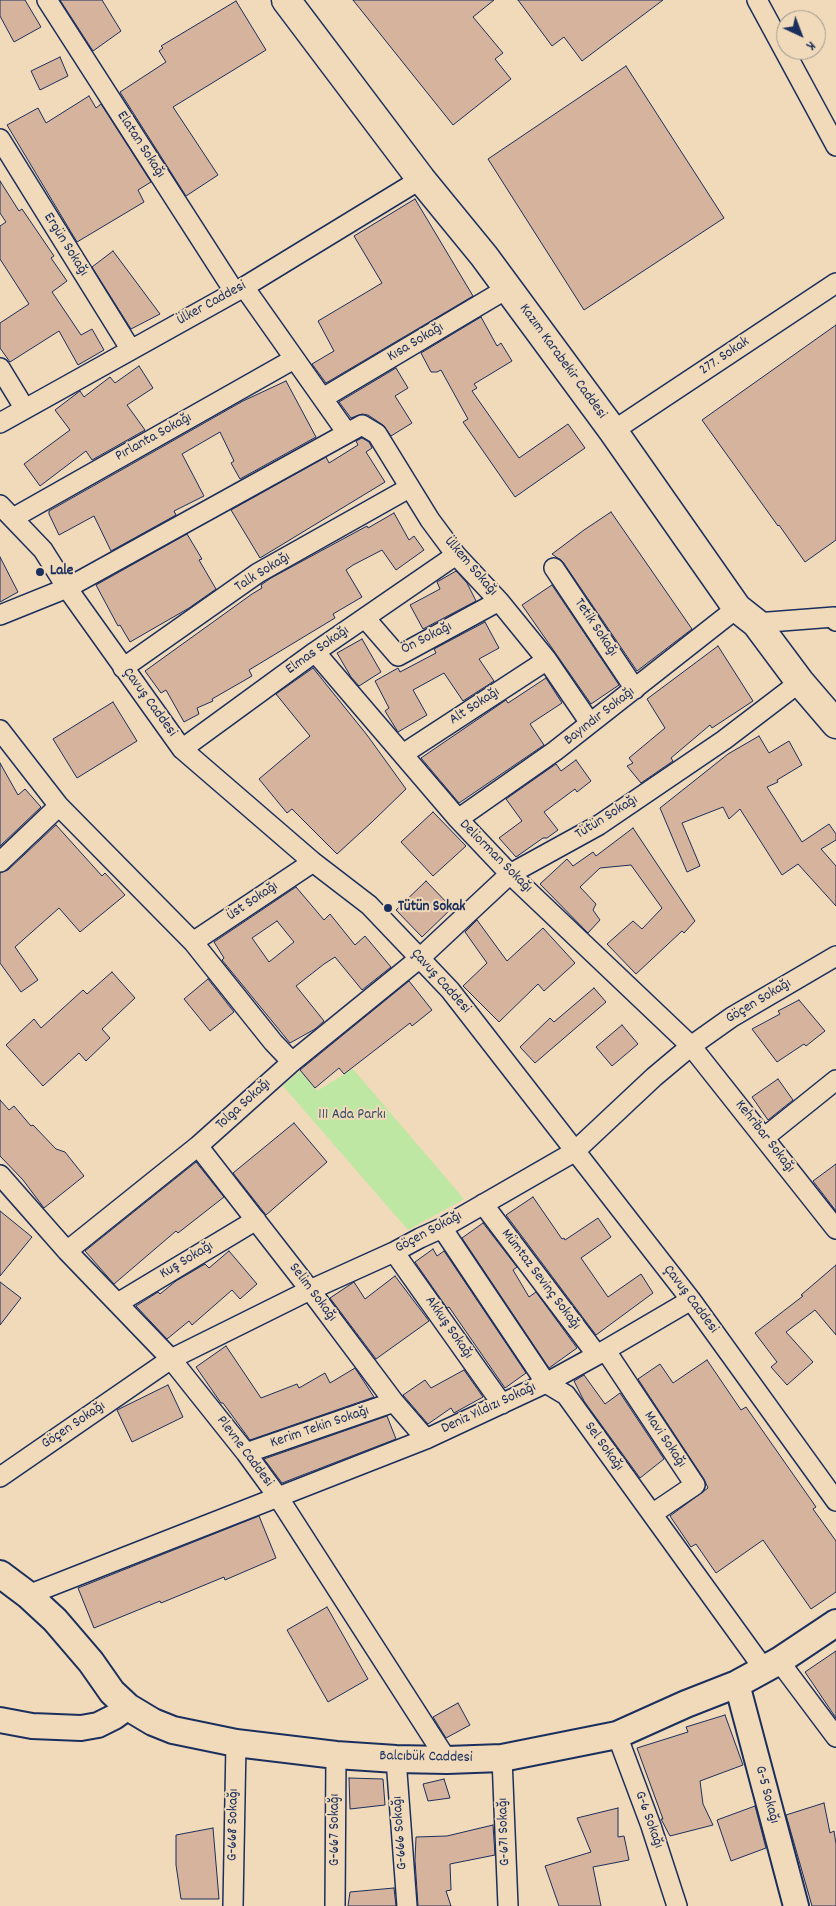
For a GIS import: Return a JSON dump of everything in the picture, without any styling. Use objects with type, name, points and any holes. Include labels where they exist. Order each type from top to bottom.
[{"type":"main road","name":"Kazım Karabekir Caddesi","points":[[286,0],[421,179],[508,288],[746,616],[836,724]]},
{"type":"main road","name":"Balcıbük Caddesi","points":[[0,1574],[28,1595],[54,1620],[91,1662],[112,1692],[128,1706],[153,1722],[173,1730],[236,1743],[336,1755],[396,1759],[502,1758],[617,1736],[686,1704],[737,1684],[772,1665],[836,1624]]},
{"type":"street","name":"Elatan Sokağı","points":[[46,0],[239,289]]},
{"type":"street","points":[[757,0],[836,146]]},
{"type":"street","name":"Ergün Sokağı","points":[[0,139],[131,350]]},
{"type":"street","name":"Ülker Caddesi","points":[[0,423],[239,289],[421,179]]},
{"type":"street","name":"277. Sokak","points":[[613,431],[836,283]]},
{"type":"street","name":"Kısa Sokağı","points":[[324,398],[508,288]]},
{"type":"street","points":[[239,289],[324,398],[347,433]]},
{"type":"street","name":"Pırlanta Sokağı","points":[[6,511],[294,359]]},
{"type":"street","points":[[0,368],[25,409]]},
{"type":"street","name":"Ülkem Sokağı","points":[[0,615],[67,588],[362,425],[377,434],[430,520],[456,555],[499,601],[547,660],[590,723]]},
{"type":"street","name":"Talk Sokağı","points":[[123,668],[258,573],[409,488]]},
{"type":"street","name":"Çavuş Caddesi","points":[[6,511],[44,550],[67,588],[182,749],[314,862],[369,905],[450,990],[574,1152],[691,1300],[836,1501]]},
{"type":"street","name":"Elmas Sokağı","points":[[182,749],[315,652],[456,555]]},
{"type":"street","name":"Tetik Sokağı","points":[[554,568],[635,690]]},
{"type":"street","name":"Ön Sokağı","points":[[365,618],[398,656],[499,601]]},
{"type":"street","points":[[746,616],[834,617],[836,620]]},
{"type":"street","name":"Bayındır Sokağı","points":[[458,819],[555,751],[635,690],[746,616]]},
{"type":"street","name":"Deliorman Sokağı","points":[[315,652],[458,819],[510,874],[692,1046]]},
{"type":"street","name":"Alt Sokağı","points":[[403,754],[547,660]]},
{"type":"street","name":"Tütün Sokağı","points":[[420,958],[510,874],[599,825],[724,740],[800,682]]},
{"type":"street","points":[[0,730],[59,806],[193,942],[273,1042],[292,1062]]},
{"type":"street","points":[[0,862],[59,806]]},
{"type":"street","name":"Üst Sokağı","points":[[193,942],[314,862]]},
{"type":"street","name":"Tolga Sokağı","points":[[67,1251],[198,1146],[292,1062],[420,958]]},
{"type":"street","name":"Göçen Sokağı","points":[[0,1476],[171,1359],[310,1290],[442,1228],[574,1152],[654,1077],[692,1046],[732,1017],[833,963]]},
{"type":"street","name":"Kehribar Sokağı","points":[[692,1046],[836,1229]]},
{"type":"street","points":[[765,1137],[836,1080]]},
{"type":"street","name":"Selim Sokağı","points":[[198,1146],[394,1402],[426,1439]]},
{"type":"street","name":"Plevne Caddesi","points":[[0,1175],[67,1251],[171,1359],[246,1453],[278,1497],[447,1760]]},
{"type":"street","name":"Mümtaz Sevinç Sokağı","points":[[483,1204],[602,1353]]},
{"type":"street","name":"Kuş Sokağı","points":[[118,1303],[256,1220]]},
{"type":"street","name":"Sel Sokağı","points":[[442,1228],[546,1383],[566,1395],[652,1514],[772,1665],[836,1737]]},
{"type":"street","name":"Akkuş Sokağı","points":[[394,1252],[502,1404]]},
{"type":"street","name":"Deniz Yıldızı Sokağı","points":[[28,1595],[426,1439],[546,1383],[602,1353],[691,1300]]},
{"type":"street","name":"Mavi Sokağı","points":[[602,1353],[695,1485],[652,1514]]},
{"type":"street","name":"Kerim Tekin Sokağı","points":[[246,1453],[394,1402]]},
{"type":"street","name":"G-5 Sokağı","points":[[737,1684],[796,1906]]},
{"type":"street","points":[[0,1720],[32,1726],[82,1728],[98,1725],[114,1717],[128,1706]]},
{"type":"street","name":"G-6 Sokağı","points":[[617,1736],[652,1826],[677,1906]]},
{"type":"street","name":"G-668 Sokağı","points":[[233,1906],[236,1743]]},
{"type":"street","name":"G-667 Sokağı","points":[[335,1906],[336,1755]]},
{"type":"street","name":"G-671 Sokağı","points":[[502,1758],[508,1906]]},
{"type":"street","name":"G-666 Sokağı","points":[[396,1759],[407,1906]]},
{"type":"green space","name":"111 Ada Parkı","points":[[353,1069],[464,1199],[408,1230],[283,1086],[300,1071],[317,1091]]},
{"type":"building","points":[[0,0],[25,0],[41,27],[14,42],[0,16]]},
{"type":"building","points":[[60,0],[102,0],[121,31],[93,51]]},
{"type":"building","points":[[353,0],[494,0],[473,17],[503,53],[495,59],[511,79],[453,125]]},
{"type":"building","points":[[518,0],[663,0],[582,61],[564,37],[552,46]]},
{"type":"building","points":[[236,1],[266,50],[173,107],[218,175],[186,196],[120,92],[166,62],[159,51],[163,48],[161,46]]},
{"type":"building","points":[[60,57],[68,76],[40,90],[31,71]]},
{"type":"building","points":[[626,66],[724,218],[584,310],[488,159]]},
{"type":"building","points":[[89,96],[96,108],[101,104],[151,182],[138,190],[144,202],[77,242],[7,125],[38,108],[46,123]]},
{"type":"building","points":[[0,181],[19,211],[22,209],[54,256],[51,258],[67,281],[52,292],[81,335],[92,329],[104,350],[78,365],[59,331],[10,362],[0,348],[0,323],[29,304],[0,259],[0,226],[6,222],[0,213]]},
{"type":"building","points":[[415,199],[473,296],[326,383],[312,364],[334,351],[318,321],[382,283],[354,236]]},
{"type":"building","points":[[113,251],[160,314],[131,329],[92,267]]},
{"type":"building","points":[[481,317],[497,346],[501,343],[512,361],[474,384],[477,388],[472,391],[519,458],[568,424],[585,448],[515,497],[463,422],[468,419],[441,370],[431,372],[421,353]]},
{"type":"building","points":[[836,325],[836,540],[805,562],[702,420]]},
{"type":"building","points":[[139,366],[153,388],[127,405],[145,430],[92,460],[86,451],[40,486],[24,464],[70,430],[55,410],[80,391],[84,397],[110,377],[115,383]]},
{"type":"building","points":[[396,368],[408,388],[395,396],[412,423],[391,436],[383,425],[368,415],[362,414],[351,418],[339,402]]},
{"type":"building","points":[[286,381],[316,437],[240,479],[231,463],[234,461],[220,432],[182,454],[204,496],[174,511],[176,515],[111,551],[94,516],[59,535],[49,511],[243,401]]},
{"type":"building","points":[[362,438],[369,442],[372,448],[366,452],[385,482],[260,558],[231,510],[326,457],[329,463],[358,445],[356,441]]},
{"type":"building","points":[[611,512],[692,629],[637,671],[563,562],[552,554]]},
{"type":"building","points":[[394,513],[409,540],[414,536],[424,550],[396,570],[382,550],[346,570],[362,597],[333,614],[335,618],[249,670],[252,676],[212,699],[213,701],[197,708],[199,714],[184,722],[166,690],[161,693],[145,671],[262,588],[261,585],[271,578]]},
{"type":"building","points":[[187,534],[202,559],[199,560],[216,589],[189,608],[130,642],[120,625],[118,626],[96,585]]},
{"type":"building","points":[[0,557],[18,592],[0,602]]},
{"type":"building","points":[[456,571],[467,583],[476,601],[423,629],[410,605],[440,589],[437,582]]},
{"type":"building","points":[[552,585],[619,685],[591,704],[522,605]]},
{"type":"building","points":[[485,622],[499,648],[479,659],[494,681],[463,701],[444,673],[413,690],[427,715],[398,732],[385,711],[389,708],[375,681],[398,668],[400,672],[436,653],[434,649]]},
{"type":"building","points":[[362,639],[381,672],[359,686],[351,677],[337,653]]},
{"type":"building","points":[[718,646],[753,701],[712,728],[710,725],[671,758],[673,761],[641,783],[627,766],[633,763],[629,758],[665,728],[647,699]]},
{"type":"building","points":[[313,668],[367,735],[406,789],[337,854],[292,809],[287,813],[259,779],[310,736],[276,694]]},
{"type":"building","points":[[546,678],[562,703],[530,724],[544,745],[459,803],[421,758],[506,700],[508,703]]},
{"type":"building","points":[[113,702],[137,741],[77,778],[53,739]]},
{"type":"building","points":[[759,736],[769,753],[789,741],[802,765],[777,780],[778,782],[767,787],[802,842],[829,824],[836,834],[836,840],[821,849],[836,866],[836,906],[798,864],[782,875],[740,809],[729,819],[723,807],[682,823],[700,866],[687,872],[660,808],[728,754]]},
{"type":"building","points":[[576,760],[591,781],[577,792],[575,789],[544,812],[558,830],[516,857],[499,838],[522,821],[506,799],[556,764],[561,771]]},
{"type":"building","points":[[0,763],[18,795],[25,789],[41,807],[0,846]]},
{"type":"building","points":[[433,812],[466,846],[433,876],[401,842]]},
{"type":"building","points":[[56,825],[102,876],[105,873],[125,895],[80,932],[59,908],[15,947],[38,980],[21,992],[0,963],[0,873],[8,870]]},
{"type":"building","points":[[633,828],[695,921],[684,933],[682,931],[636,974],[607,944],[633,921],[642,929],[662,908],[631,865],[600,868],[580,887],[596,904],[593,910],[600,920],[588,933],[540,884],[567,859],[573,866],[593,852],[596,856]]},
{"type":"building","points":[[426,881],[452,908],[422,937],[396,910]]},
{"type":"building","points":[[296,887],[324,920],[330,914],[355,945],[365,936],[391,967],[362,990],[335,957],[324,964],[296,986],[324,1021],[315,1029],[290,1043],[222,960],[224,958],[214,942]],"holes":[[[277,921],[294,942],[269,962],[252,938]]]},
{"type":"building","points":[[477,920],[507,961],[543,928],[575,963],[544,991],[538,984],[499,1022],[463,986],[487,963],[465,932]]},
{"type":"building","points":[[112,972],[135,998],[102,1029],[110,1038],[86,1061],[79,1053],[43,1086],[6,1045],[34,1019],[41,1028],[83,990],[87,994]]},
{"type":"building","points":[[208,979],[234,1012],[210,1031],[184,999]]},
{"type":"building","points":[[409,981],[432,1010],[412,1026],[410,1023],[344,1074],[339,1068],[315,1088],[300,1070]]},
{"type":"building","points":[[594,988],[606,1002],[535,1063],[520,1047],[550,1018],[554,1022]]},
{"type":"building","points":[[799,1000],[825,1031],[806,1046],[804,1044],[777,1062],[752,1029],[780,1014],[778,1011]]},
{"type":"building","points":[[622,1025],[638,1044],[612,1066],[596,1047]]},
{"type":"building","points":[[778,1079],[793,1100],[768,1120],[752,1097]]},
{"type":"building","points":[[0,1100],[9,1110],[14,1106],[31,1126],[33,1125],[56,1149],[65,1152],[84,1176],[44,1208],[23,1180],[0,1156]]},
{"type":"building","points":[[294,1123],[327,1162],[266,1215],[233,1173]]},
{"type":"building","points":[[196,1162],[224,1197],[178,1233],[176,1231],[114,1284],[85,1251]]},
{"type":"building","points":[[836,1164],[836,1211],[813,1181]]},
{"type":"building","points":[[533,1197],[562,1239],[564,1238],[565,1240],[598,1218],[611,1237],[581,1258],[608,1297],[641,1274],[653,1293],[596,1335],[506,1215]]},
{"type":"building","points":[[0,1211],[32,1237],[0,1276]]},
{"type":"building","points":[[483,1223],[517,1267],[513,1270],[529,1297],[536,1292],[577,1348],[549,1368],[462,1238]]},
{"type":"building","points":[[433,1249],[437,1256],[444,1251],[526,1373],[505,1388],[449,1307],[447,1308],[415,1262]]},
{"type":"building","points":[[229,1251],[257,1284],[240,1299],[232,1290],[192,1325],[189,1321],[167,1339],[136,1306],[158,1292],[160,1294],[176,1281],[205,1264],[209,1268]]},
{"type":"building","points":[[836,1265],[836,1335],[815,1310],[786,1332],[813,1362],[787,1385],[771,1367],[777,1362],[755,1333],[803,1296],[801,1295]]},
{"type":"building","points":[[395,1276],[429,1321],[376,1359],[330,1298],[354,1282],[365,1299]]},
{"type":"building","points":[[0,1282],[21,1298],[0,1325]]},
{"type":"building","points":[[226,1346],[261,1398],[297,1384],[299,1388],[325,1373],[330,1383],[355,1368],[374,1397],[250,1440],[196,1367]]},
{"type":"building","points":[[707,1360],[741,1410],[746,1407],[816,1507],[813,1509],[836,1541],[836,1592],[811,1609],[763,1540],[716,1573],[696,1544],[691,1547],[670,1516],[708,1488],[638,1379],[660,1364],[673,1383]]},
{"type":"building","points":[[464,1370],[483,1397],[454,1413],[451,1408],[428,1424],[403,1395],[425,1380],[431,1388]]},
{"type":"building","points":[[584,1375],[605,1404],[620,1393],[664,1459],[640,1478],[584,1401],[574,1381]]},
{"type":"building","points":[[168,1385],[183,1417],[132,1442],[117,1410]]},
{"type":"building","points":[[387,1416],[396,1439],[282,1483],[264,1459]]},
{"type":"building","points":[[259,1516],[276,1558],[225,1580],[224,1577],[94,1628],[78,1588]]},
{"type":"building","points":[[327,1607],[368,1679],[328,1702],[287,1630]]},
{"type":"building","points":[[836,1651],[836,1718],[805,1672]]},
{"type":"building","points":[[458,1703],[470,1725],[446,1738],[433,1717]]},
{"type":"building","points":[[725,1715],[743,1765],[700,1781],[703,1804],[713,1825],[670,1836],[661,1819],[663,1819],[637,1748],[688,1732],[686,1727]]},
{"type":"building","points":[[349,1778],[383,1779],[385,1805],[350,1809]]},
{"type":"building","points":[[444,1779],[450,1798],[428,1801],[423,1784]]},
{"type":"building","points":[[824,1803],[830,1833],[834,1831],[836,1844],[836,1906],[812,1906],[786,1815]]},
{"type":"building","points":[[755,1806],[766,1848],[731,1861],[717,1820]]},
{"type":"building","points":[[618,1808],[618,1837],[624,1836],[629,1860],[593,1867],[601,1906],[559,1906],[545,1866],[591,1852],[577,1818]]},
{"type":"building","points":[[493,1825],[495,1855],[450,1864],[451,1890],[446,1891],[451,1906],[418,1906],[415,1860],[416,1837],[447,1836]]},
{"type":"building","points":[[213,1828],[219,1899],[181,1899],[176,1865],[176,1835]]},
{"type":"building","points":[[394,1888],[396,1906],[348,1906],[350,1892]]},
{"type":"place","name":"Lale","points":[[40,572]]},
{"type":"place","name":"Tütün Sokak","points":[[388,908]]}]
